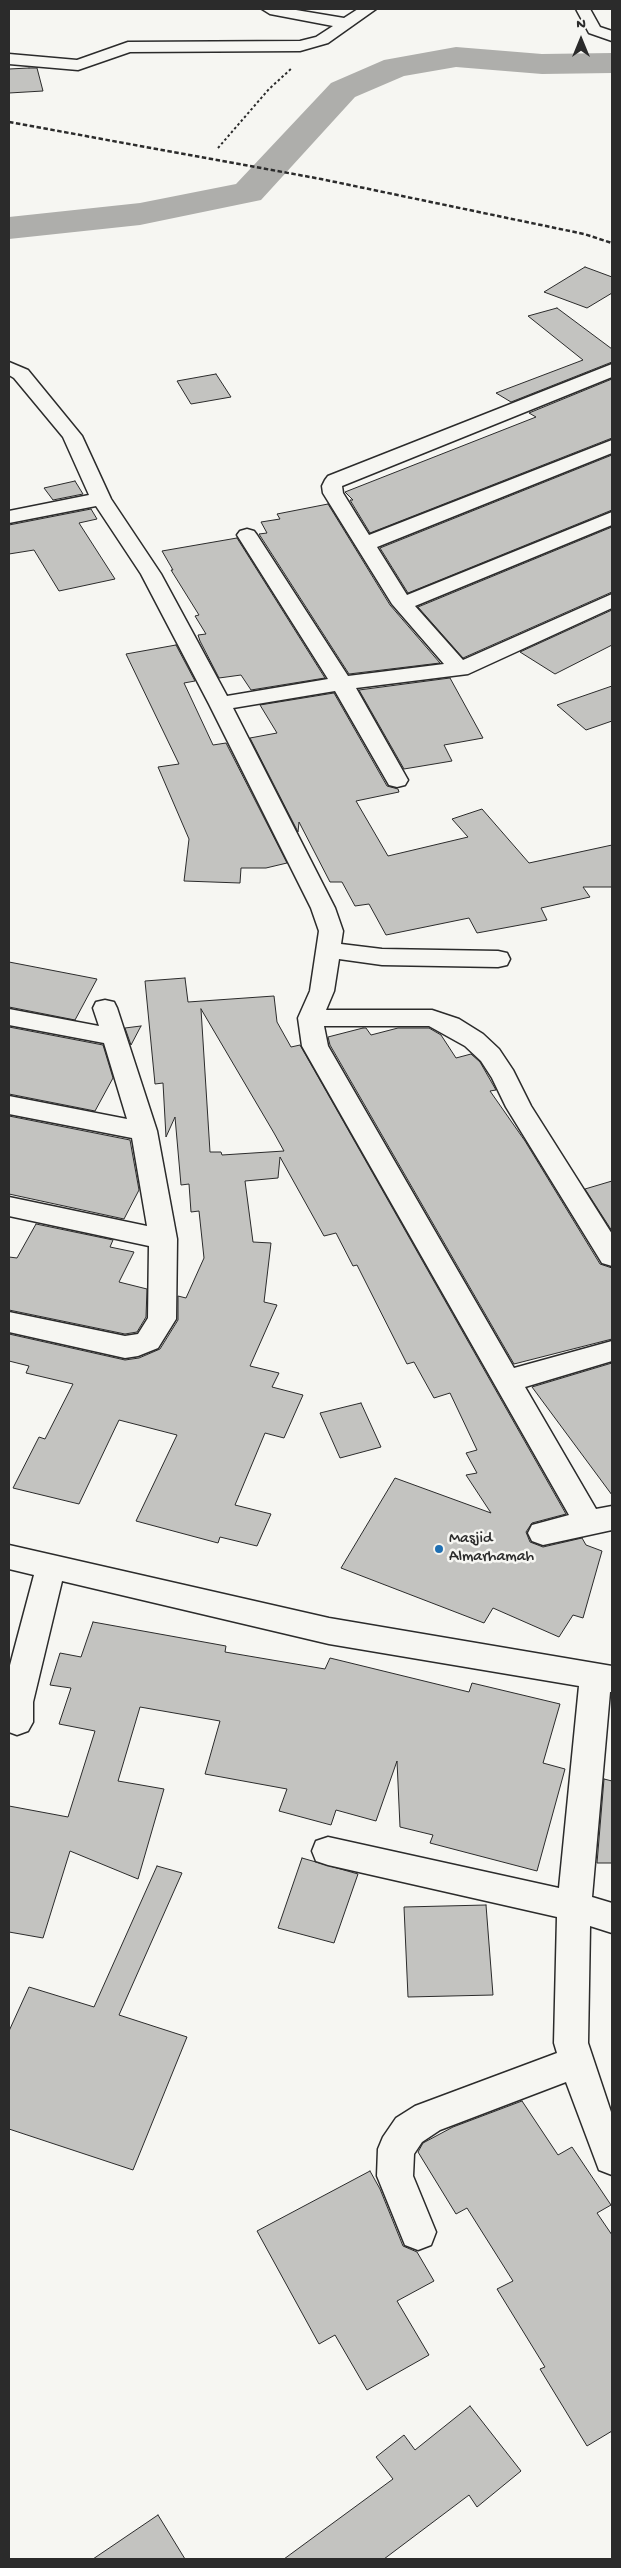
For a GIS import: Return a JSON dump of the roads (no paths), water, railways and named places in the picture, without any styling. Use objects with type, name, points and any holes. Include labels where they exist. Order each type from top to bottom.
[{"type":"street","points":[[270,9],[321,20],[348,23]]},
{"type":"street","points":[[9,59],[78,65],[128,47],[250,48],[300,46],[322,40],[368,9]]},
{"type":"street","points":[[582,9],[594,30],[612,36]]},
{"type":"street","points":[[9,368],[22,374],[72,436],[101,499],[151,574],[220,704],[323,908],[331,931],[330,950],[322,991],[310,1018],[315,1046],[508,1381],[600,1520],[543,1532]]},
{"type":"street","points":[[460,669],[402,604],[333,493],[335,480],[612,370]]},
{"type":"street","points":[[365,544],[612,446]]},
{"type":"street","points":[[9,517],[101,499]]},
{"type":"street","points":[[402,604],[612,518]]},
{"type":"street","points":[[247,534],[342,682],[397,780]]},
{"type":"street","points":[[220,704],[342,682],[460,669],[612,600]]},
{"type":"street","points":[[330,950],[382,956],[498,959]]},
{"type":"street","points":[[9,1322],[124,1347],[138,1346],[148,1341],[162,1319],[162,1239],[144,1131],[105,1008]]},
{"type":"street","points":[[9,1017],[115,1037]]},
{"type":"street","points":[[310,1018],[432,1018],[450,1025],[474,1040],[490,1055],[504,1076],[519,1107],[612,1256]]},
{"type":"street","points":[[9,1105],[144,1131]]},
{"type":"street","points":[[9,1207],[162,1239]]},
{"type":"street","points":[[508,1381],[612,1351]]},
{"type":"street","points":[[9,1557],[329,1631],[604,1677],[574,1906],[571,2043],[593,2111],[612,2158]]},
{"type":"street","points":[[17,1722],[17,1702],[51,1567]]},
{"type":"street","points":[[328,1851],[435,1872],[574,1906],[612,1918]]},
{"type":"street","points":[[418,2232],[395,2176],[396,2149],[409,2130],[428,2118],[577,2062]]},
{"type":"waterway","points":[[9,228],[140,214],[248,192],[343,90],[396,67],[456,57],[542,64],[612,63]]},
{"type":"railway","points":[[9,122],[321,179],[584,234],[612,243]]},
{"type":"place","name":"Masjid Almarhamah","points":[[439,1549]]}]
